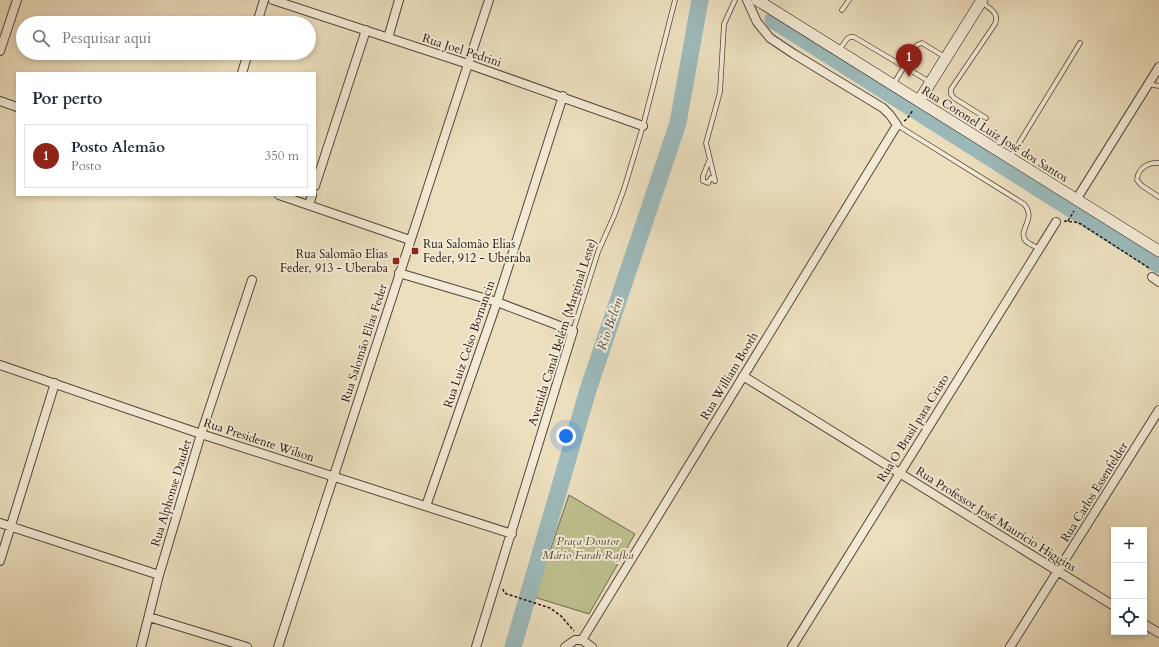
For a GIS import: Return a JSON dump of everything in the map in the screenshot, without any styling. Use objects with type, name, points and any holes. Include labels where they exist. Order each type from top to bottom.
[{"type":"street","points":[[0,51],[17,0]]},
{"type":"street","points":[[259,16],[264,0]]},
{"type":"street","name":"Rua Joel Pedrini","points":[[273,0],[562,96],[643,126]]},
{"type":"street","points":[[388,38],[400,0]]},
{"type":"street","name":"Rua Salomão Elias Feder","points":[[278,647],[488,0]]},
{"type":"street","points":[[747,0],[757,22],[770,38],[883,108],[897,125]]},
{"type":"street","name":"Rua Coronel Luiz José dos Santos","points":[[757,0],[893,85],[916,105],[1010,158],[1159,252]]},
{"type":"street","points":[[916,105],[981,1]]},
{"type":"street","points":[[316,183],[366,30]]},
{"type":"street","points":[[242,72],[246,60]]},
{"type":"street","points":[[1078,200],[1159,67]]},
{"type":"street","name":"Rua Luiz Celso Bornancin","points":[[426,506],[497,302],[562,96]]},
{"type":"street","points":[[0,101],[16,107]]},
{"type":"street","name":"Rua William Booth","points":[[582,640],[897,125]]},
{"type":"street","points":[[282,196],[410,240]]},
{"type":"street","points":[[309,205],[312,196]]},
{"type":"street","name":"Rua O Brasil para Cristo","points":[[792,647],[1056,222]]},
{"type":"street","points":[[400,273],[497,302],[573,331]]},
{"type":"street","points":[[1152,277],[1159,282]]},
{"type":"street","name":"Rua Alphonse Daudet","points":[[141,647],[159,575],[201,434],[252,280]]},
{"type":"street","name":"Avenida Canal Belém (Marginal Leste)","points":[[476,647],[512,534],[573,331]]},
{"type":"street","name":"Rua Presidente Wilson","points":[[0,365],[201,434],[512,534]]},
{"type":"street","name":"Rua Professor José Maurício Higgins","points":[[744,376],[1111,604]]},
{"type":"street","points":[[0,561],[55,383]]},
{"type":"street","name":"Rua Carlos Essenfelder","points":[[1010,647],[1159,410]]},
{"type":"street","points":[[0,523],[159,575]]},
{"type":"street","points":[[149,617],[247,647]]},
{"type":"street","points":[[1147,626],[1159,633]]},
{"type":"street","points":[[564,647],[575,640],[582,640],[592,647]]},
{"type":"lane","name":"Avenida Canal Belém (Marginal Leste)","points":[[573,331],[598,252],[624,189],[643,126],[674,0]]},
{"type":"lane","points":[[709,161],[703,176],[704,181],[708,183],[711,178],[715,181],[709,161],[706,143],[720,92],[724,24],[735,0]]},
{"type":"lane","points":[[842,10],[849,0]]},
{"type":"lane","points":[[981,1],[995,13],[997,20],[951,89],[951,94],[954,98],[986,118]]},
{"type":"lane","points":[[839,51],[847,39],[854,37],[930,83]]},
{"type":"lane","points":[[893,85],[919,43],[922,43],[946,57]]},
{"type":"lane","points":[[1010,158],[1080,43]]},
{"type":"lane","points":[[1149,83],[1159,86]]},
{"type":"lane","points":[[897,125],[1024,204],[1029,209],[1029,216],[1023,234],[1025,239],[1039,248]]},
{"type":"lane","points":[[1159,163],[1152,162],[1146,164],[1138,175],[1137,180],[1141,185],[1159,197]]},
{"type":"path","points":[[907,119],[916,105]]},
{"type":"path","points":[[1068,221],[1078,200]]},
{"type":"path","points":[[1056,222],[1068,221],[1081,224],[1149,268],[1152,277]]},
{"type":"path","points":[[504,593],[542,604],[550,608],[562,616],[582,640]]},
{"type":"green space","name":"Praça Doutor Mário Farah Rafka","points":[[569,495],[635,534],[589,614],[534,597]]},
{"type":"waterway","name":"Rio Belém","points":[[513,647],[588,390],[678,123],[700,0]]},
{"type":"waterway","points":[[773,20],[1159,265]]},
{"type":"place","name":"Posto Alemão","points":[[909,77]]},
{"type":"place","name":"Rua Salomão Elias Feder, 912 - Uberaba","points":[[415,251]]},
{"type":"place","name":"Rua Salomão Elias Feder, 913 - Uberaba","points":[[396,261]]}]
